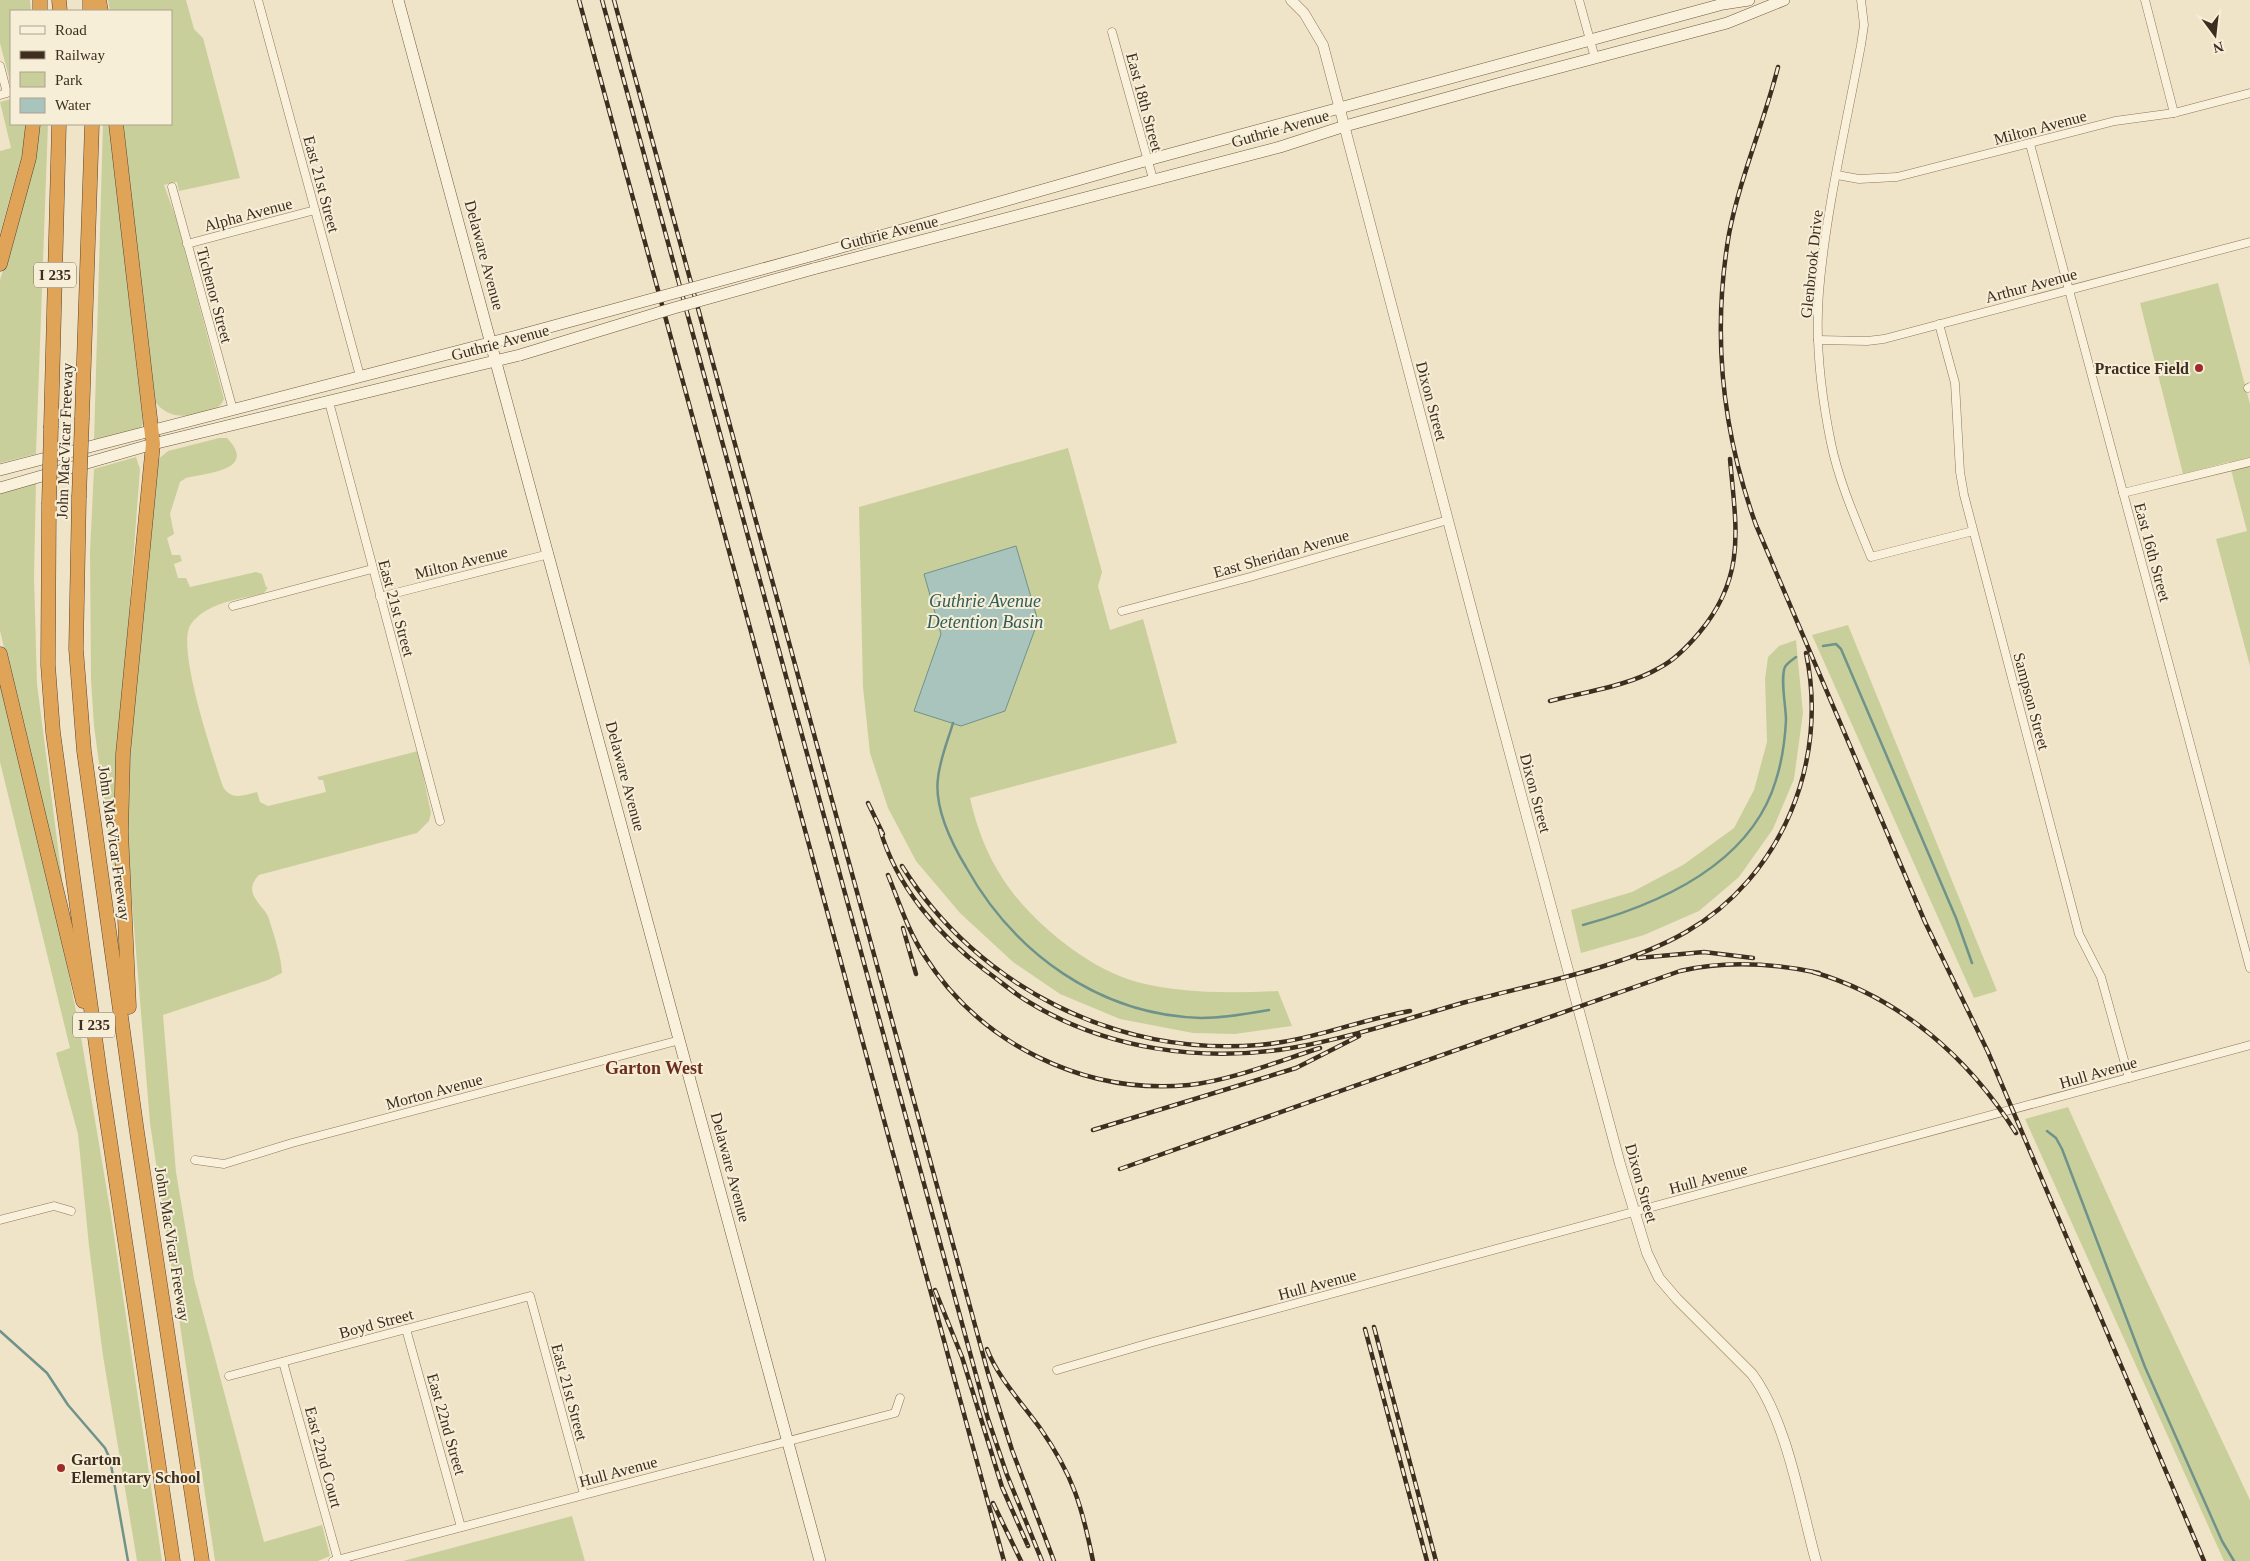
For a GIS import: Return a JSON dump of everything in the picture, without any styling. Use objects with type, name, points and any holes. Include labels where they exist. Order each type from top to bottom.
[{"type":"highway","points":[[0,264],[30,158],[33,125]]},
{"type":"highway","name":"John MacVicar Freeway","points":[[59,125],[49,504],[48,665],[53,732],[100,1074],[173,1561]]},
{"type":"highway","name":"John MacVicar Freeway","points":[[92,125],[79,497],[76,649],[84,751],[202,1561]]},
{"type":"highway","points":[[116,125],[153,444],[130,661],[122,774],[121,832],[130,1070]]},
{"type":"highway","points":[[0,654],[100,1074]]},
{"type":"main road","name":"Delaware Avenue","points":[[398,0],[820,1561]]},
{"type":"main road","name":"Guthrie Avenue","points":[[0,470],[152,429],[513,338],[1148,160],[1276,127],[1590,39],[1723,4],[1748,0]]},
{"type":"main road","name":"Guthrie Avenue","points":[[0,488],[153,444],[520,355],[813,268],[1010,219],[1152,179],[1280,147],[1345,126],[1728,23],[1784,0]]},
{"type":"street","name":"East 21st Street","points":[[258,0],[360,376]]},
{"type":"street","name":"Dixon Street","points":[[1290,0],[1304,13],[1323,45],[1448,520],[1634,1212],[1647,1253],[1659,1278],[1677,1299],[1752,1374],[1776,1414],[1816,1561]]},
{"type":"street","points":[[1579,0],[1595,58]]},
{"type":"street","name":"Glenbrook Drive","points":[[1861,0],[1864,25],[1820,283],[1818,340],[1831,443],[1841,481],[1871,557],[1973,532]]},
{"type":"street","points":[[2145,0],[2174,113]]},
{"type":"street","name":"East 18th Street","points":[[1112,32],[1152,179]]},
{"type":"street","points":[[0,66],[4,94]]},
{"type":"street","name":"Milton Avenue","points":[[1837,175],[1859,179],[1891,178],[2114,121],[2174,113],[2250,93]]},
{"type":"street","name":"East 16th Street","points":[[2030,144],[2250,968]]},
{"type":"street","name":"Tichenor Street","points":[[172,187],[233,410]]},
{"type":"street","name":"Alpha Avenue","points":[[187,244],[315,210]]},
{"type":"street","name":"Arthur Avenue","points":[[1818,340],[1867,341],[1884,339],[2250,242]]},
{"type":"street","name":"Sampson Street","points":[[1940,324],[1955,383],[1960,472],[1973,532],[2079,934],[2100,977],[2129,1078]]},
{"type":"street","name":"East 21st Street","points":[[329,402],[440,821]]},
{"type":"street","points":[[2123,493],[2250,462]]},
{"type":"street","name":"East Sheridan Avenue","points":[[1122,611],[1448,520]]},
{"type":"street","name":"Milton Avenue","points":[[380,597],[549,554]]},
{"type":"street","points":[[233,606],[372,569]]},
{"type":"street","name":"Morton Avenue","points":[[195,1160],[224,1164],[292,1143],[680,1040]]},
{"type":"street","name":"Hull Avenue","points":[[1057,1370],[1152,1342],[2250,1045]]},
{"type":"street","points":[[0,1220],[54,1206],[72,1211]]},
{"type":"street","name":"East 21st Street","points":[[530,1296],[584,1494]]},
{"type":"street","name":"Boyd Street","points":[[229,1376],[530,1296]]},
{"type":"street","name":"East 22nd Street","points":[[406,1329],[461,1527]]},
{"type":"street","name":"East 22nd Court","points":[[283,1362],[335,1560]]},
{"type":"street","name":"Hull Avenue","points":[[335,1560],[895,1414],[900,1398]]},
{"type":"green space","points":[[0,0],[30,0],[31,10],[10,10],[10,81],[0,43]]},
{"type":"green space","points":[[108,0],[186,0],[194,29],[203,38],[240,178],[179,191],[177,182],[164,185],[176,218],[224,399],[215,409],[195,415],[181,416],[169,413],[163,410],[153,399],[122,125],[172,125],[172,10],[110,10]]},
{"type":"green space","points":[[10,99],[10,125],[27,125],[23,151],[0,234],[0,151],[11,148],[0,102]]},
{"type":"green space","points":[[40,125],[48,125],[36,454],[0,463],[0,280],[22,208]]},
{"type":"green space","points":[[103,125],[110,125],[143,423],[141,428],[94,441]]},
{"type":"green space","name":"Practice Field","points":[[2218,283],[2250,404],[2250,666],[2216,539],[2247,531],[2229,462],[2183,474],[2140,303]]},
{"type":"green space","points":[[219,438],[227,438],[235,449],[237,457],[233,463],[217,472],[186,478],[180,482],[170,514],[174,534],[167,538],[172,555],[180,555],[182,561],[174,564],[178,578],[186,578],[190,587],[256,572],[262,574],[266,587],[268,587],[264,593],[225,602],[206,611],[191,624],[187,636],[192,678],[223,787],[234,796],[257,792],[260,802],[268,806],[326,792],[323,780],[319,780],[317,777],[418,751],[431,813],[429,821],[417,833],[259,875],[252,888],[253,894],[269,919],[279,952],[282,973],[268,980],[163,1015],[176,1172],[194,1279],[264,1542],[322,1525],[330,1556],[318,1561],[215,1561],[150,1123],[129,866],[127,810],[130,743],[156,461],[168,451]]},
{"type":"green space","points":[[1068,448],[1102,572],[1098,586],[1110,630],[1143,619],[1177,743],[970,798],[983,840],[992,860],[1014,895],[1044,927],[1080,955],[1118,976],[1155,986],[1190,991],[1278,991],[1292,1026],[1235,1034],[1193,1033],[1120,1019],[1060,994],[1013,962],[960,913],[916,861],[888,808],[870,753],[863,687],[859,507]]},
{"type":"green space","points":[[136,457],[140,469],[124,681],[118,889],[116,889],[94,726],[91,680],[90,552],[94,469]]},
{"type":"green space","points":[[36,483],[34,577],[37,684],[62,879],[60,879],[0,631],[0,493]]},
{"type":"green space","points":[[1848,625],[1997,991],[1974,998],[1812,635]]},
{"type":"green space","points":[[1796,640],[1803,713],[1794,779],[1773,829],[1739,877],[1699,911],[1644,935],[1581,953],[1571,910],[1632,892],[1683,865],[1734,828],[1754,790],[1767,742],[1765,679],[1768,657],[1779,646]]},
{"type":"green space","points":[[0,684],[59,926],[80,1031],[111,1215],[162,1561],[137,1561],[103,1356],[89,1246],[78,1134],[56,1053],[70,1048],[0,762]]},
{"type":"green space","points":[[2068,1107],[2136,1258],[2250,1500],[2250,1561],[2224,1561],[2025,1119]]},
{"type":"green space","points":[[572,1516],[585,1561],[403,1561]]},
{"type":"water","name":"Guthrie Avenue Detention Basin","points":[[1016,546],[1038,621],[1005,711],[961,726],[914,711],[941,634],[924,574]]},
{"type":"waterway","points":[[1823,646],[1836,644],[1841,649],[1956,918],[1972,963]]},
{"type":"waterway","points":[[1583,925],[1642,905],[1671,892],[1699,876],[1724,857],[1746,835],[1764,809],[1778,773],[1783,750],[1786,720],[1783,685],[1784,672],[1787,664],[1796,657]]},
{"type":"waterway","points":[[953,723],[942,757],[937,789],[941,813],[949,836],[986,898],[1009,926],[1035,952],[1063,974],[1094,992],[1128,1005],[1164,1014],[1210,1018],[1269,1010]]},
{"type":"waterway","points":[[2047,1131],[2056,1138],[2062,1149],[2145,1367],[2222,1541],[2234,1561]]},
{"type":"waterway","points":[[0,1331],[47,1373],[68,1405],[105,1448],[110,1459],[128,1561]]},
{"type":"railway","points":[[579,0],[1004,1561]]},
{"type":"railway","points":[[602,0],[988,1419],[1007,1475],[1042,1561]]},
{"type":"railway","points":[[614,0],[988,1373],[1012,1450],[1054,1561]]},
{"type":"railway","points":[[1778,67],[1729,234],[1721,308],[1723,381],[1728,418],[1744,490],[1756,525],[1925,922],[1988,1052],[2204,1561]]},
{"type":"railway","points":[[1550,701],[1606,688],[1647,674],[1676,657],[1699,633],[1714,612],[1725,591],[1735,550],[1730,459]]},
{"type":"railway","points":[[880,829],[887,850],[908,890],[936,926],[969,957],[1011,990],[1057,1017],[1088,1031],[1121,1041],[1154,1048],[1189,1052],[1223,1054],[1257,1052],[1313,1044],[1608,965],[1662,944],[1686,932],[1720,909],[1748,880],[1772,848],[1791,812],[1803,774],[1810,734],[1811,694],[1806,653]]},
{"type":"railway","points":[[868,803],[883,834]]},
{"type":"railway","points":[[902,866],[933,909],[970,947],[1011,979],[1056,1005],[1104,1026],[1154,1039],[1206,1046],[1259,1045],[1316,1035],[1410,1011]]},
{"type":"railway","points":[[888,875],[913,936],[947,987],[974,1014],[1005,1038],[1038,1057],[1074,1072],[1111,1081],[1150,1086],[1189,1085],[1239,1075],[1320,1048]]},
{"type":"railway","points":[[903,928],[916,974]]},
{"type":"railway","points":[[1638,958],[1704,952],[1753,958]]},
{"type":"railway","points":[[1120,1169],[1680,971],[1715,965],[1750,964],[1819,973]]},
{"type":"railway","points":[[1813,972],[1845,983],[1875,997],[1903,1014],[1930,1034],[1977,1080],[2016,1133]]},
{"type":"railway","points":[[1093,1130],[1296,1068],[1359,1036]]},
{"type":"railway","points":[[935,1290],[962,1357],[1002,1487],[1028,1546]]},
{"type":"railway","points":[[1374,1327],[1436,1561]]},
{"type":"railway","points":[[1365,1329],[1427,1561]]},
{"type":"railway","points":[[987,1349],[997,1370],[1040,1428],[1061,1461],[1075,1491],[1093,1561]]},
{"type":"railway","points":[[993,1503],[1021,1561]]},
{"type":"place","name":"Practice Field","points":[[2199,368]]},
{"type":"place","name":"Garton Elementary School","points":[[61,1468]]},
{"type":"district","name":"Garton West","points":[[654,1068]]}]
